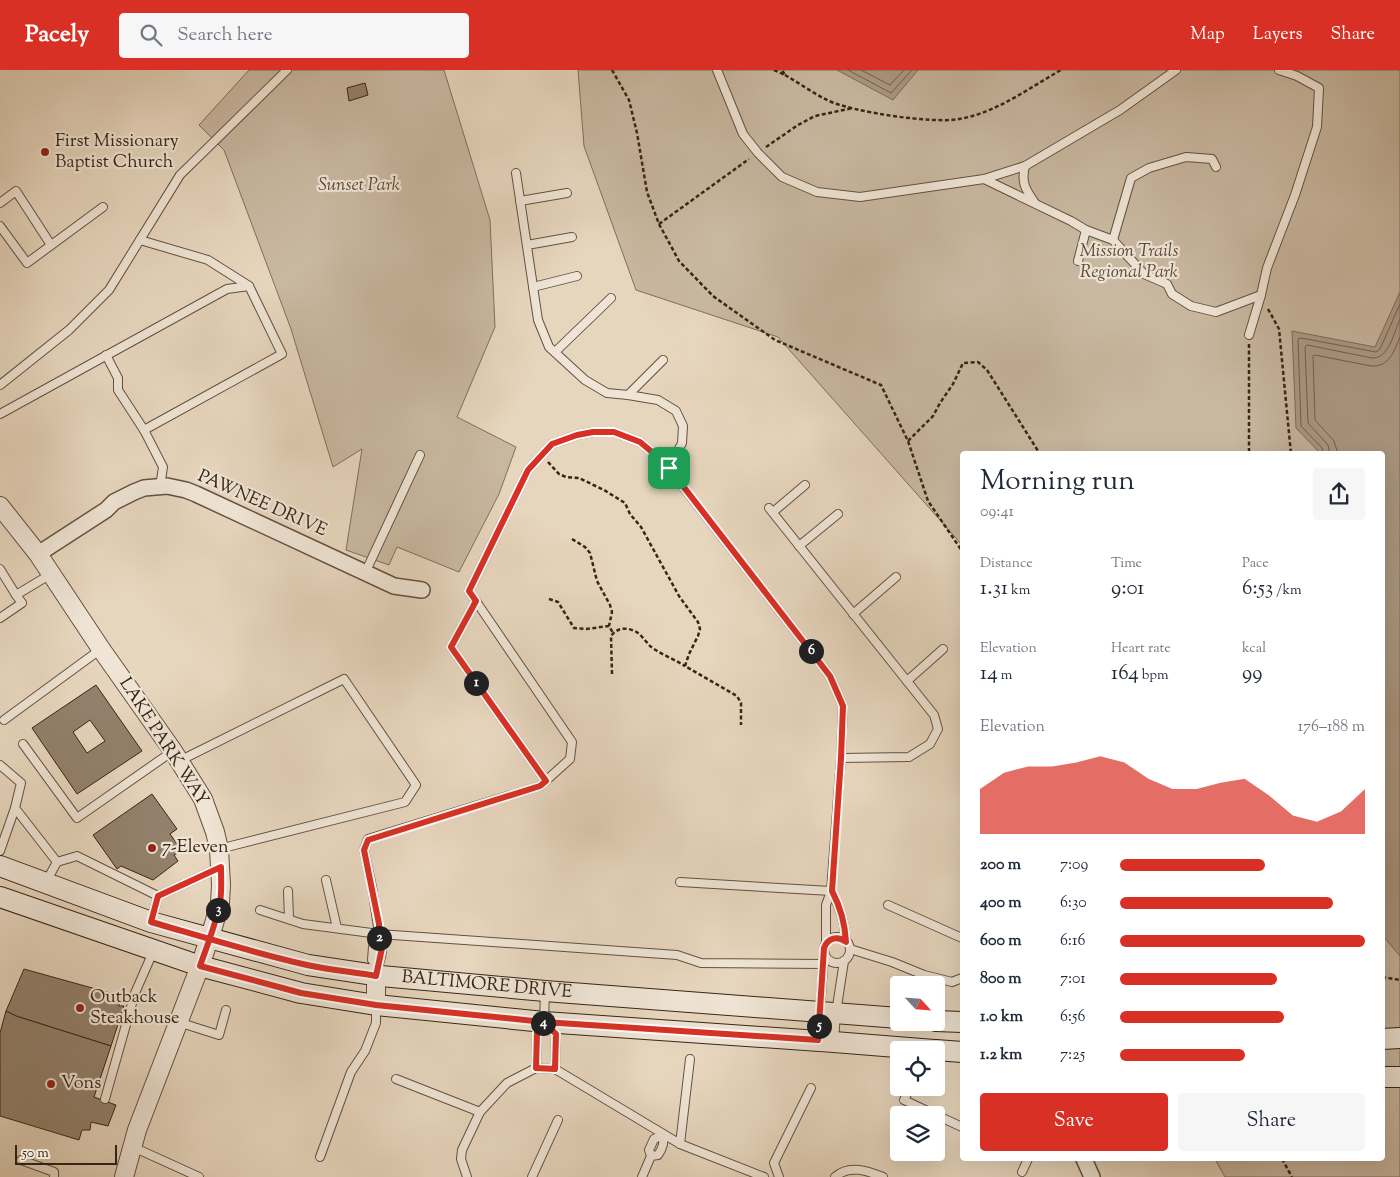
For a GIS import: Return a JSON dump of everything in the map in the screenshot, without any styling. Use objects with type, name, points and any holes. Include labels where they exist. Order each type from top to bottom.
[{"type":"main road","name":"BALTIMORE DRIVE","points":[[0,866],[151,922],[308,965],[545,991],[890,1017]]},
{"type":"main road","name":"BALTIMORE DRIVE","points":[[0,897],[200,966],[301,993],[376,1005],[544,1022],[890,1047]]},
{"type":"main road","points":[[945,1021],[960,1022]]},
{"type":"main road","points":[[1385,1039],[1400,1038]]},
{"type":"main road","name":"BALTIMORE DRIVE","points":[[945,1051],[960,1052]]},
{"type":"main road","points":[[1385,1078],[1400,1077]]},
{"type":"street","name":"PAWNEE DRIVE","points":[[38,554],[124,496],[144,488],[176,488],[196,494],[366,571],[394,586],[422,590]]},
{"type":"street","name":"LAKE PARK WAY","points":[[0,506],[38,554],[101,649],[176,756],[203,799],[219,849],[221,867],[220,903],[200,966],[137,1130],[124,1177]]},
{"type":"street","points":[[376,971],[376,1005]]},
{"type":"street","points":[[1085,1161],[1092,1177]]},
{"type":"lane","points":[[0,385],[70,330],[108,290],[180,175],[286,70]]},
{"type":"lane","points":[[717,70],[743,134],[758,153],[782,177],[817,192],[860,197],[984,179],[1025,166],[1120,110],[1176,70]]},
{"type":"lane","points":[[1249,335],[1267,268],[1295,195],[1317,127],[1319,88],[1297,76],[1280,70]]},
{"type":"lane","points":[[1113,240],[1131,178],[1149,168],[1186,157],[1212,159],[1216,167]]},
{"type":"lane","points":[[1025,166],[1022,178],[1027,192],[1036,204]]},
{"type":"lane","points":[[516,173],[538,320],[550,347],[585,380],[606,393],[658,400],[676,411],[684,426],[682,443],[669,468]]},
{"type":"lane","points":[[984,179],[1072,221],[1086,230],[1113,240],[1144,274],[1167,284],[1172,294],[1191,306],[1216,312],[1261,295]]},
{"type":"lane","points":[[0,202],[16,191],[51,245]]},
{"type":"lane","points":[[520,201],[567,193]]},
{"type":"lane","points":[[0,226],[26,263],[103,207]]},
{"type":"lane","points":[[1078,261],[1086,230]]},
{"type":"lane","points":[[527,245],[572,237]]},
{"type":"lane","points":[[140,240],[208,260],[249,286],[282,354],[144,430]]},
{"type":"lane","points":[[533,287],[577,276]]},
{"type":"lane","points":[[0,414],[227,289],[249,286]]},
{"type":"lane","points":[[554,352],[611,298]]},
{"type":"lane","points":[[106,355],[118,378],[118,390],[144,430],[163,467],[160,487]]},
{"type":"lane","points":[[628,395],[663,360]]},
{"type":"lane","points":[[376,971],[381,959],[382,948],[364,850],[368,840],[540,786],[570,759],[572,742],[469,591],[528,470],[552,444],[577,435],[593,432],[614,432],[640,442],[664,462],[830,676],[843,706],[832,891],[826,905],[824,964],[828,1012],[826,1041]]},
{"type":"lane","points":[[366,571],[420,455]]},
{"type":"lane","points":[[805,485],[771,510],[934,714],[938,729],[930,744],[909,757],[841,758]]},
{"type":"lane","points":[[799,546],[838,514]]},
{"type":"lane","points":[[0,569],[22,603],[0,618]]},
{"type":"lane","points":[[16,596],[51,574]]},
{"type":"lane","points":[[853,614],[896,577]]},
{"type":"lane","points":[[476,601],[451,647],[546,781]]},
{"type":"lane","points":[[4,720],[101,649]]},
{"type":"lane","points":[[907,681],[944,649]]},
{"type":"lane","points":[[23,744],[77,818],[176,756],[344,679],[416,785],[405,802],[219,849]]},
{"type":"lane","points":[[0,765],[21,783],[15,808],[0,851]]},
{"type":"lane","points":[[15,808],[57,862]]},
{"type":"lane","points":[[46,882],[57,862],[77,856],[158,896]]},
{"type":"lane","points":[[158,896],[221,867]]},
{"type":"lane","points":[[326,880],[337,928]]},
{"type":"lane","points":[[680,882],[832,891]]},
{"type":"lane","points":[[288,891],[289,919]]},
{"type":"lane","points":[[826,1041],[828,1012],[844,961],[847,958],[848,946],[840,904],[832,891]]},
{"type":"lane","points":[[151,922],[158,896]]},
{"type":"lane","points":[[888,905],[960,937]]},
{"type":"lane","points":[[260,910],[303,924],[337,928],[379,937],[677,955],[701,963],[824,964]]},
{"type":"lane","points":[[844,961],[836,963],[826,957],[825,949],[828,941],[840,938],[848,946],[924,975],[952,982],[960,979]]},
{"type":"lane","points":[[105,1098],[135,993],[154,950]]},
{"type":"lane","points":[[536,1068],[537,1033],[544,1022],[545,991]]},
{"type":"lane","points":[[320,1157],[351,1072],[365,1051],[376,1023],[376,1005]]},
{"type":"lane","points":[[178,1022],[219,1035],[226,1010]]},
{"type":"lane","points":[[544,1022],[556,1034],[555,1069]]},
{"type":"lane","points":[[680,1144],[690,1060]]},
{"type":"lane","points":[[467,1177],[461,1160],[462,1150],[480,1112],[507,1083],[536,1068],[555,1069],[680,1144],[762,1177]]},
{"type":"lane","points":[[396,1079],[480,1112]]},
{"type":"lane","points":[[779,1177],[774,1162],[811,1088]]},
{"type":"lane","points":[[906,1096],[904,1100],[917,1106]]},
{"type":"lane","points":[[945,1119],[960,1126]]},
{"type":"lane","points":[[532,1177],[558,1120]]},
{"type":"lane","points":[[642,1177],[651,1156],[649,1150],[654,1139],[664,1135]]},
{"type":"lane","points":[[133,1147],[199,1177]]},
{"type":"lane","points":[[21,1160],[54,1172],[54,1177]]},
{"type":"lane","points":[[1022,1172],[1027,1161]]},
{"type":"lane","points":[[835,1177],[839,1173],[861,1169],[883,1177]]},
{"type":"path","points":[[612,70],[630,100],[647,192],[659,224],[679,261],[713,296],[776,340],[880,385],[908,441],[928,501],[960,547]]},
{"type":"path","points":[[774,70],[829,101],[862,110],[919,119],[958,119],[1006,103],[1062,70]]},
{"type":"path","points":[[782,70],[785,75]]},
{"type":"path","points":[[1261,295],[1279,329],[1291,451]]},
{"type":"path","points":[[1249,335],[1250,451]]},
{"type":"path","points":[[908,441],[933,416],[953,384],[963,363],[978,362],[987,370],[1038,451]]},
{"type":"path","points":[[542,456],[559,474],[566,477],[579,478],[625,503],[630,514],[641,527],[679,596],[698,622],[700,629],[685,666]]},
{"type":"path","points":[[572,539],[585,546],[590,553],[596,581],[610,605],[612,612],[609,626],[614,633]]},
{"type":"path","points":[[549,599],[558,602],[574,628],[586,629],[609,626]]},
{"type":"path","points":[[612,674],[611,636],[616,630],[632,629],[651,646],[737,696],[741,703],[741,725]]},
{"type":"path","points":[[1385,978],[1400,980]]},
{"type":"path","points":[[1283,1161],[1292,1177]]},
{"type":"green space","name":"Sunset Park","points":[[249,70],[444,70],[490,220],[495,327],[457,417],[516,447],[499,494],[459,572],[397,547],[389,565],[346,550],[362,449],[333,467],[291,329],[224,150],[199,125]]},
{"type":"green space","name":"Mission Trails Regional Park","points":[[578,70],[1400,70],[1400,1177],[1225,1177],[1216,1161],[1385,1161],[1385,451],[960,451],[960,543],[778,337],[636,290],[584,146]]},
{"type":"water","points":[[837,70],[918,70],[893,100]]},
{"type":"water","points":[[1400,292],[1400,956],[1385,938],[1385,451],[1318,451],[1296,428],[1292,331],[1375,347]]},
{"type":"building","points":[[365,83],[368,95],[349,101],[347,88]]},
{"type":"building","points":[[96,685],[142,751],[77,794],[32,728]],"holes":[[[90,720],[105,741],[87,753],[73,732]]]},
{"type":"building","points":[[152,794],[177,829],[170,834],[182,851],[174,855],[178,861],[153,880],[121,866],[117,869],[93,835]]},
{"type":"building","points":[[24,969],[121,996],[119,1006],[124,1006],[111,1046],[16,1016],[6,1011]]},
{"type":"building","points":[[6,1011],[16,1016],[111,1046],[94,1097],[116,1105],[108,1126],[91,1122],[90,1130],[82,1130],[79,1140],[0,1116],[0,1033]]},
{"type":"place","name":"First Missionary Baptist Church","points":[[45,152]]},
{"type":"place","name":"7-Eleven","points":[[152,848]]},
{"type":"place","name":"Outback Steakhouse","points":[[80,1008]]},
{"type":"place","name":"Vons","points":[[51,1084]]},
{"type":"route","points":[[669,468],[640,442],[614,432],[593,432],[577,435],[552,444],[528,470],[469,591],[476,601],[451,647],[546,781],[540,786],[368,840],[364,850],[379,924],[379,941],[382,948],[376,976],[308,965],[238,947],[209,939],[151,922],[158,896],[221,867],[220,903],[213,927],[209,939],[200,966],[301,993],[376,1005],[544,1022],[537,1033],[536,1068],[555,1069],[556,1034],[544,1022],[818,1040],[824,948],[828,941],[832,939],[840,938],[846,942],[845,924],[840,904],[832,891],[843,706],[830,676],[669,468]]}]
